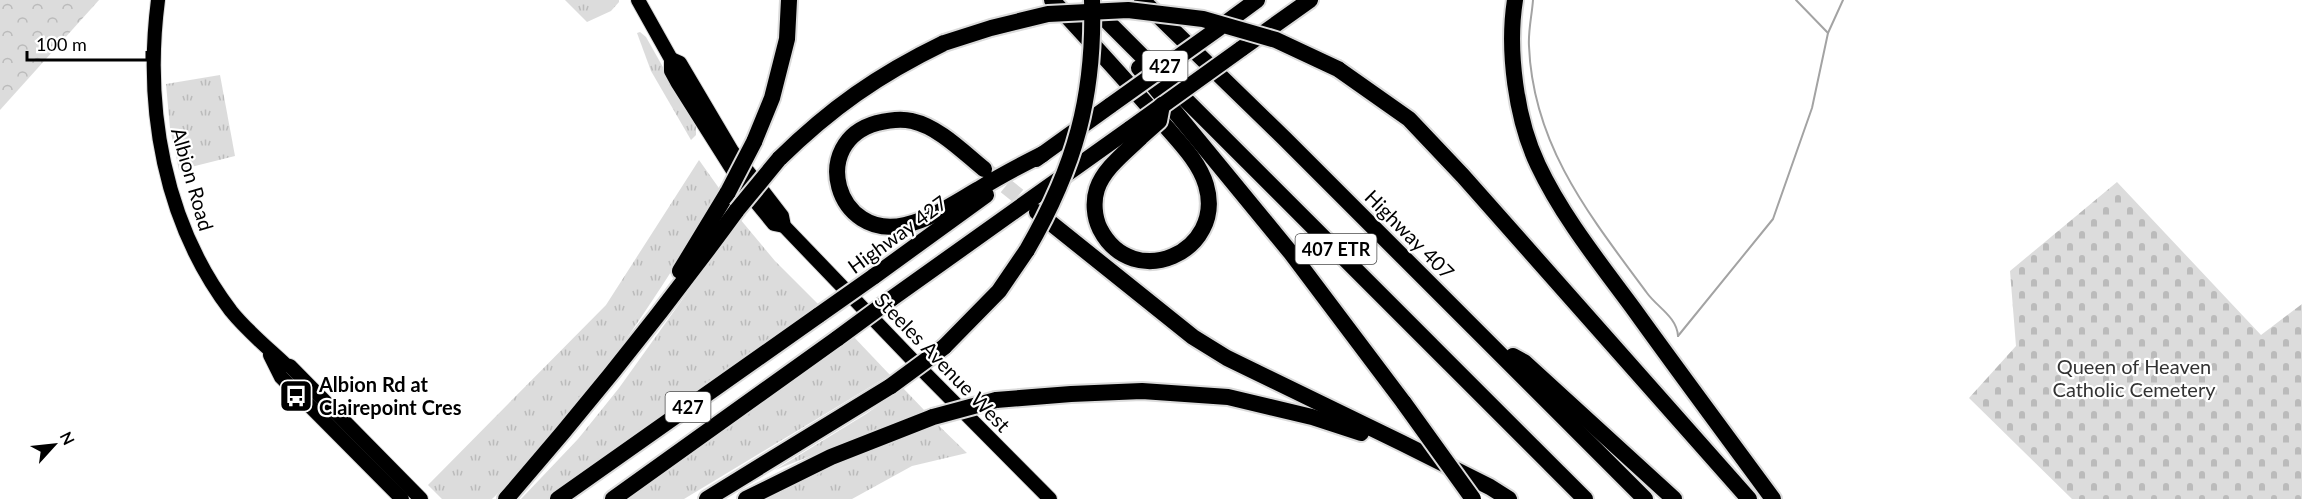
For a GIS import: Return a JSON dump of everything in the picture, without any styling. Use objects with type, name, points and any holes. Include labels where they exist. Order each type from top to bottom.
[{"type":"highway","points":[[649,323],[728,192],[754,142],[772,98],[787,39],[789,0]]},
{"type":"highway","points":[[1052,0],[1119,72],[1194,160],[1206,185],[1210,211],[1201,231],[1191,245],[1179,255],[1163,260],[1134,260],[1118,251],[1106,240],[1094,209],[1096,189],[1136,132]]},
{"type":"highway","points":[[1085,0],[1291,253],[1473,499]]},
{"type":"highway","name":"407 ETR","points":[[1085,0],[1585,499]]},
{"type":"highway","points":[[707,499],[891,386],[944,347],[999,291],[1027,250],[1050,210],[1068,169],[1081,125],[1089,81],[1093,35],[1092,0]]},
{"type":"highway","name":"Highway 407","points":[[1143,0],[1645,499]]},
{"type":"highway","name":"Highway 427","points":[[558,499],[873,277],[1257,0]]},
{"type":"highway","name":"427","points":[[613,499],[891,299],[1136,132],[1159,122],[1162,105],[1310,0]]},
{"type":"highway","points":[[1515,0],[1512,18],[1513,69],[1521,114],[1537,163],[1572,224],[1773,499]]},
{"type":"highway","points":[[506,499],[582,411],[649,323],[677,292],[737,210],[778,159],[811,127],[869,83],[944,43],[991,28],[1048,14],[1128,10],[1203,19],[1276,40],[1338,69],[1409,119],[1463,176],[1749,499]]},
{"type":"highway","points":[[984,169],[938,132],[914,121],[892,118],[868,125],[851,137],[837,160],[837,184],[844,202],[859,216],[880,227],[905,225],[937,213],[1043,154]]},
{"type":"highway","points":[[1037,212],[1193,337],[1210,348],[1263,377],[1490,487],[1509,499]]},
{"type":"highway","points":[[1489,342],[1524,362],[1674,499]]},
{"type":"highway","points":[[746,499],[831,457],[933,417],[996,400],[1142,391],[1228,397],[1312,417],[1359,433],[1402,443]]},
{"type":"main road","name":"Albion Road","points":[[158,0],[153,55],[155,111],[162,154],[175,201],[195,251],[232,312],[290,366],[421,499]]},
{"type":"main road","name":"Steeles Avenue West","points":[[638,0],[671,59],[681,63],[732,151],[782,216],[784,226],[1050,499]]},
{"type":"main road","name":"Albion Road","points":[[265,345],[281,377],[402,499]]},
{"type":"green space","points":[[0,0],[99,0],[0,110]]},
{"type":"green space","points":[[565,0],[619,0],[619,2],[611,11],[587,22]]},
{"type":"green space","points":[[640,32],[646,37],[696,126],[696,135],[691,140],[651,71],[637,33]]},
{"type":"green space","points":[[220,75],[235,156],[179,170],[170,128],[166,84]]},
{"type":"green space","points":[[699,160],[721,191],[617,353],[558,429],[492,499],[442,499],[428,485],[606,305]]},
{"type":"green space","name":"Queen of Heaven Catholic Cemetery","points":[[2117,182],[2261,335],[2302,304],[2302,499],[2072,499],[1969,398],[2016,346],[2010,271]]},
{"type":"green space","points":[[740,219],[775,261],[821,307],[551,499],[521,499],[578,439],[619,388]]},
{"type":"green space","points":[[852,335],[890,375],[684,499],[622,499]]},
{"type":"green space","points":[[903,388],[925,411],[775,470],[866,414]]},
{"type":"green space","points":[[936,423],[967,453],[912,466],[852,499],[762,499],[836,461]]},
{"type":"waterway","points":[[1533,0],[1529,40],[1533,82],[1541,116],[1553,148],[1568,178],[1605,236],[1647,293],[1674,323],[1678,336]]},
{"type":"waterway","points":[[1796,0],[1828,33]]},
{"type":"waterway","points":[[1678,336],[1773,219],[1812,108],[1828,33],[1843,0]]},
{"type":"tunnel","points":[[987,171],[1037,211]]},
{"type":"place","name":"Albion Rd at Clairepoint Cres","points":[[296,396]]}]
